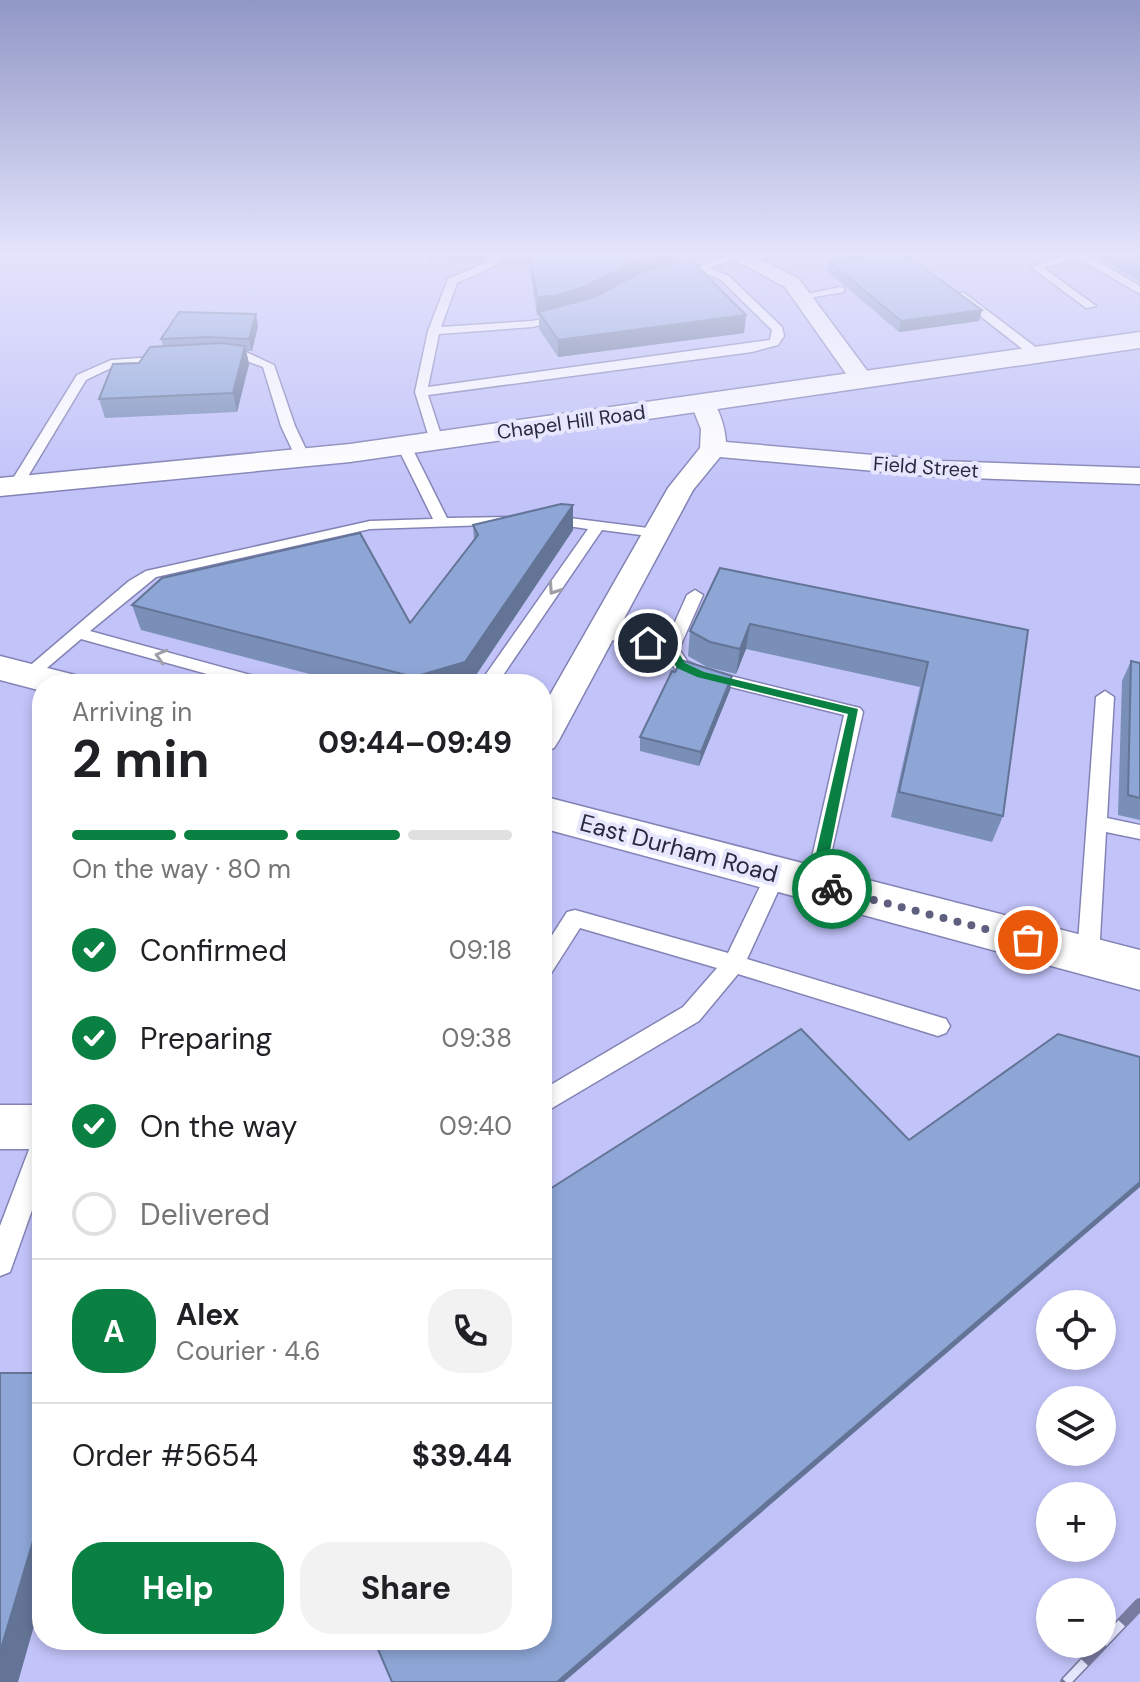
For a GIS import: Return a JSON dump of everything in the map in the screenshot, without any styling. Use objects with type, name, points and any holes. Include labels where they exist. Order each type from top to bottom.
[{"type":"main road","name":"Chapel Hill Road","points":[[8,486],[404,446],[1140,340]]},
{"type":"main road","name":"East Durham Road","points":[[552,815],[1140,970]]},
{"type":"street","points":[[829,332],[862,380]]},
{"type":"street","points":[[552,722],[681,488],[713,449],[713,429],[703,404]]},
{"type":"street","name":"Field Street","points":[[713,449],[941,469],[1140,476]]},
{"type":"street","points":[[0,1127],[32,1127]]},
{"type":"lane","points":[[434,332],[421,392],[436,441]]},
{"type":"lane","points":[[421,392],[752,348],[777,339],[778,332]]},
{"type":"lane","points":[[1009,332],[1038,355]]},
{"type":"lane","points":[[202,358],[246,356],[268,365],[288,426],[303,458]]},
{"type":"lane","points":[[8,486],[65,401],[89,372],[111,364],[187,359]]},
{"type":"lane","points":[[404,446],[442,523]]},
{"type":"lane","points":[[32,674],[135,584],[170,568],[370,525],[533,518],[656,533]]},
{"type":"lane","points":[[495,674],[598,525]]},
{"type":"lane","points":[[671,649],[695,595]]},
{"type":"lane","points":[[552,1092],[691,1014],[734,964],[796,879],[854,712],[701,674],[681,665],[671,649],[602,632]]},
{"type":"lane","points":[[78,633],[227,674]]},
{"type":"lane","points":[[1088,956],[1105,697]]},
{"type":"lane","points":[[1097,823],[1140,832]]},
{"type":"lane","points":[[552,954],[575,918],[938,1026]]},
{"type":"lane","points":[[0,1262],[32,1174]]},
{"type":"building","points":[[165,332],[251,332],[249,339],[161,339]]},
{"type":"building","points":[[553,332],[614,332],[558,340]]},
{"type":"building","points":[[221,343],[245,346],[233,393],[99,399],[113,364],[139,363],[150,347]]},
{"type":"building","points":[[561,504],[573,505],[465,662],[424,674],[402,674],[132,605],[162,578],[360,533],[410,623],[478,535],[473,525]]},
{"type":"building","points":[[720,568],[1028,630],[1003,816],[899,792],[928,662],[750,624],[740,649],[710,642],[690,631]]},
{"type":"building","points":[[681,660],[732,676],[701,752],[640,737],[672,671],[675,672]]},
{"type":"building","points":[[1131,661],[1140,663],[1140,798],[1128,795]]},
{"type":"building","points":[[801,1029],[909,1140],[1058,1034],[1140,1057],[1140,1182],[557,1682],[392,1682],[378,1650],[552,1650],[552,1188]]},
{"type":"building","points":[[0,1373],[32,1373],[32,1545],[0,1652]]},
{"type":"railway","points":[[1066,1682],[1140,1604]]},
{"type":"way so far","points":[[832,889],[1028,940]]},
{"type":"route","points":[[648,643],[671,649],[681,665],[701,674],[854,712],[816,884],[832,889]]}]
